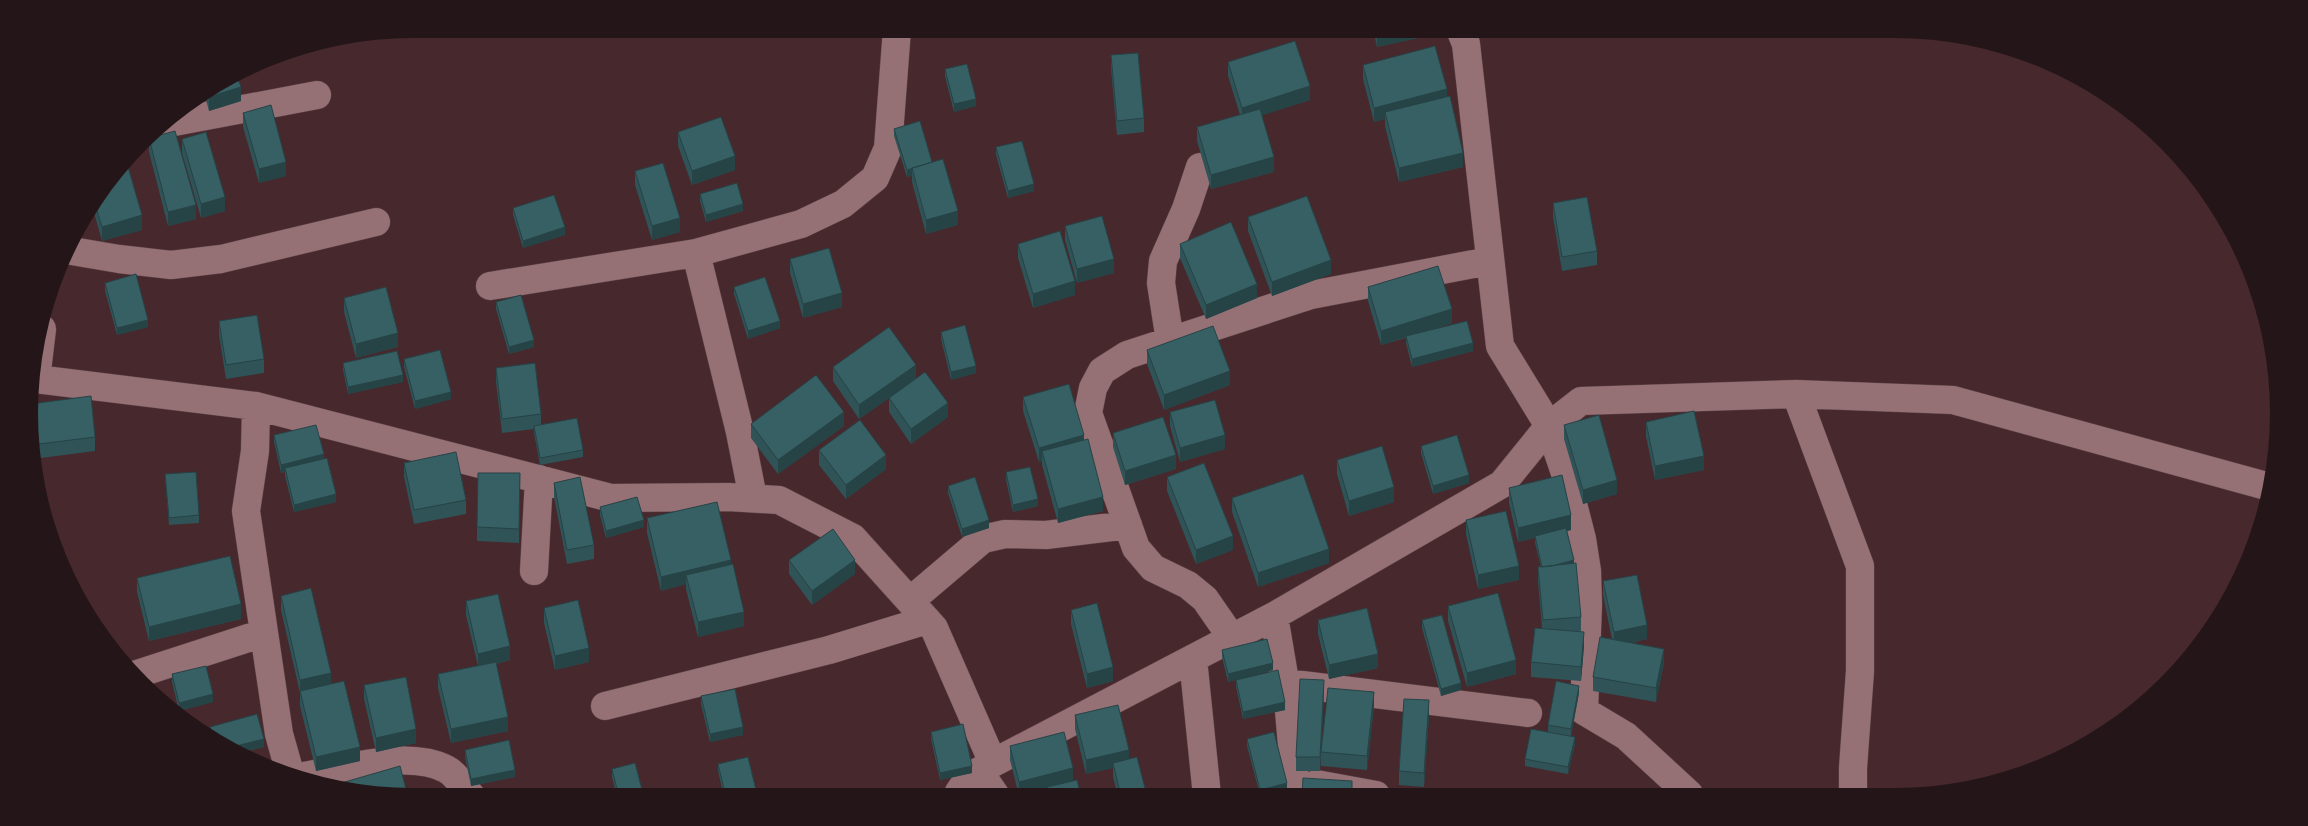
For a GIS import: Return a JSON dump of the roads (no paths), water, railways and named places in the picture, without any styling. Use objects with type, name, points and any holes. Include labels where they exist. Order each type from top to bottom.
[{"type":"street","points":[[490,286],[696,253],[801,224],[843,204],[875,178],[888,148],[896,38]]},
{"type":"street","points":[[1464,38],[1466,44],[1500,346],[1549,426],[1565,473],[1582,539],[1587,571],[1584,711],[1626,736],[1682,788]]},
{"type":"street","points":[[176,122],[317,95]]},
{"type":"street","points":[[1170,341],[1161,283],[1163,261],[1186,209],[1200,167]]},
{"type":"street","points":[[74,252],[119,260],[171,265],[221,259],[376,222]]},
{"type":"street","points":[[696,253],[740,432],[753,498]]},
{"type":"street","points":[[1232,638],[1205,599],[1188,584],[1154,568],[1136,548],[1088,413],[1093,388],[1102,371],[1127,355],[1311,296],[1489,261]]},
{"type":"street","points":[[39,381],[256,406],[610,498],[753,498],[779,500],[853,538],[934,628],[993,788]]},
{"type":"street","points":[[1796,394],[1860,566],[1860,671],[1853,788]]},
{"type":"street","points":[[962,788],[986,767],[1274,616],[1502,484],[1549,426],[1581,401],[1796,394],[1953,400],[2263,485]]},
{"type":"street","points":[[256,406],[255,451],[246,511],[279,734],[288,768]]},
{"type":"street","points":[[534,571],[538,479]]},
{"type":"street","points":[[605,706],[828,650],[918,610],[983,539],[1005,534],[1046,535],[1128,525]]},
{"type":"street","points":[[1274,616],[1286,683],[1294,787]]},
{"type":"street","points":[[142,673],[264,633]]},
{"type":"street","points":[[1193,659],[1207,788]]},
{"type":"street","points":[[1286,683],[1528,713]]},
{"type":"street","points":[[311,775],[397,760],[427,762],[448,770],[464,788]]}]
